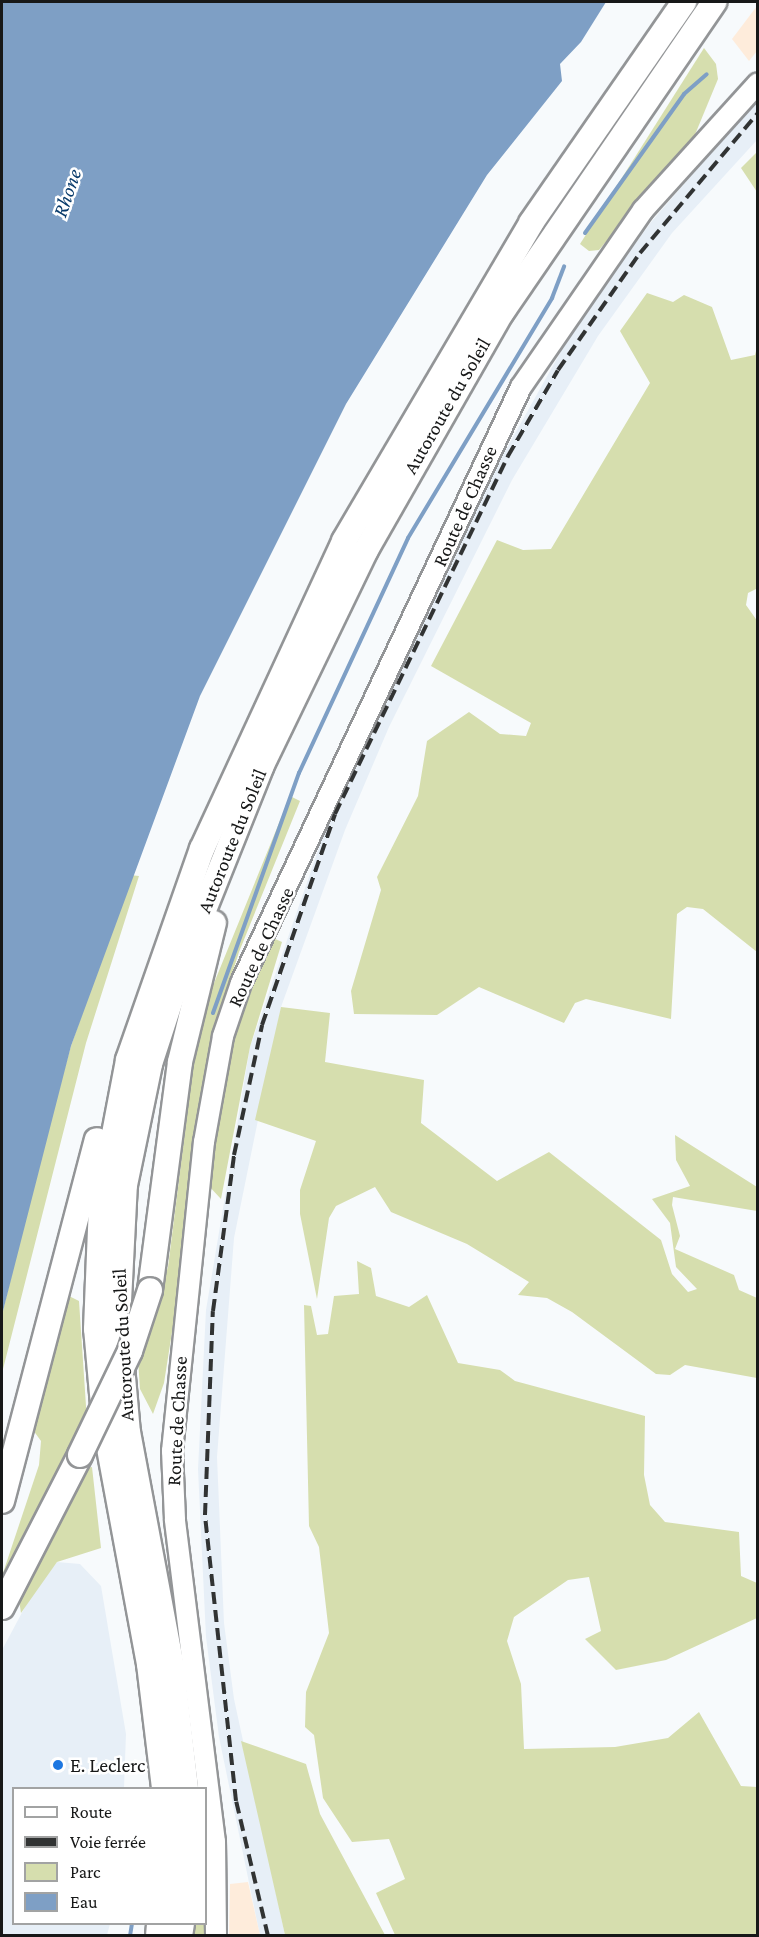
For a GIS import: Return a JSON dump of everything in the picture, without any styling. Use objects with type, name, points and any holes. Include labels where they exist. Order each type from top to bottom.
[{"type":"highway","name":"Autoroute du Soleil","points":[[164,1787],[98,1360],[97,1253],[113,1123],[147,998],[202,849],[344,541],[524,233],[684,2]]},
{"type":"highway","name":"Autoroute du Soleil","points":[[186,1787],[171,1667],[124,1402],[118,1263],[130,1153],[150,1064],[221,864],[301,680],[411,467],[595,169],[714,2]]},
{"type":"highway","points":[[2,1607],[130,1352],[150,1290],[180,1062],[220,904],[221,864]]},
{"type":"highway","points":[[2,1501],[96,1142],[113,1123]]},
{"type":"main road","name":"Route de Chasse","points":[[216,1935],[215,1842],[175,1519],[172,1451],[204,1142],[223,1035],[241,983],[521,387],[643,210],[758,83]]},
{"type":"shaded area","points":[[757,6],[757,51],[749,61],[732,39]]},
{"type":"shaded area","points":[[757,100],[757,140],[672,233],[598,336],[512,480],[389,727],[345,830],[281,1007],[234,1238],[217,1457],[224,1623],[234,1699],[285,1935],[260,1936],[219,1737],[206,1637],[198,1469],[206,1310],[250,1047],[338,793],[485,487],[578,321],[652,221]]},
{"type":"shaded area","name":"E. Leclerc","points":[[57,1562],[80,1564],[101,1586],[126,1734],[124,1787],[12,1787],[12,1925],[110,1925],[107,1935],[2,1936],[2,1650],[33,1592]]},
{"type":"shaded area","points":[[248,1882],[260,1935],[229,1935],[230,1884]]},
{"type":"green space","points":[[704,48],[716,64],[718,79],[694,137],[599,250],[589,251],[580,244]]},
{"type":"green space","points":[[757,152],[757,192],[741,168]]},
{"type":"green space","points":[[647,293],[673,302],[684,295],[712,307],[731,360],[755,355],[757,347],[758,588],[748,593],[746,605],[758,622],[757,952],[703,909],[687,907],[677,914],[671,1019],[586,999],[575,1003],[564,1023],[479,987],[437,1015],[354,1014],[351,991],[381,890],[377,877],[418,796],[427,741],[469,712],[500,734],[526,736],[531,723],[431,666],[497,540],[523,550],[551,549],[650,383],[620,331]]},
{"type":"green space","points":[[290,796],[300,801],[239,952],[210,1044],[181,1275],[164,1383],[153,1414],[140,1389],[138,1359],[168,1267],[199,1020]]},
{"type":"green space","points":[[130,875],[139,876],[86,1043],[2,1373],[2,1315],[41,1152],[71,1046]]},
{"type":"green space","points":[[273,938],[282,942],[250,1047],[221,1199],[207,1184],[221,1088],[234,1033]]},
{"type":"green space","points":[[281,1007],[330,1013],[325,1062],[424,1080],[421,1123],[497,1181],[549,1152],[661,1240],[672,1274],[688,1292],[697,1289],[676,1267],[670,1223],[652,1199],[690,1186],[676,1160],[675,1135],[757,1187],[757,1211],[673,1197],[672,1205],[680,1236],[675,1249],[734,1275],[739,1290],[757,1298],[757,1378],[685,1365],[670,1375],[656,1374],[572,1312],[547,1298],[518,1295],[529,1282],[467,1244],[391,1212],[375,1187],[336,1206],[329,1218],[317,1299],[300,1214],[300,1190],[316,1141],[255,1120]]},
{"type":"green space","points":[[357,1261],[371,1268],[376,1296],[409,1307],[427,1295],[458,1363],[500,1370],[515,1381],[645,1416],[644,1475],[650,1505],[665,1522],[739,1532],[741,1576],[757,1583],[757,1618],[666,1660],[616,1670],[585,1639],[601,1631],[589,1577],[568,1580],[514,1617],[507,1641],[521,1684],[524,1749],[615,1747],[668,1738],[699,1712],[741,1786],[757,1787],[757,1935],[395,1935],[376,1893],[405,1879],[389,1839],[352,1842],[323,1798],[314,1735],[305,1727],[306,1692],[329,1633],[319,1547],[309,1526],[304,1305],[311,1306],[317,1335],[328,1334],[334,1296],[359,1294]]},
{"type":"green space","points":[[69,1296],[79,1301],[87,1421],[8,1578],[2,1576],[39,1465],[41,1441],[33,1430]]},
{"type":"green space","points":[[92,1467],[101,1548],[57,1562],[21,1613],[19,1600],[83,1469]]},
{"type":"green space","points":[[241,1741],[306,1764],[320,1814],[385,1935],[285,1935]]},
{"type":"green space","points":[[207,1862],[209,1935],[194,1936],[195,1925],[207,1925]]},
{"type":"water","name":"Rhone","points":[[2,2],[606,2],[581,42],[560,64],[562,81],[487,175],[346,404],[200,696],[71,1046],[2,1315]]},
{"type":"waterway","points":[[585,233],[684,94],[707,74]]},
{"type":"waterway","points":[[213,1013],[299,773],[408,538],[552,298],[564,266]]},
{"type":"waterway","points":[[130,1936],[132,1925]]},
{"type":"railway","points":[[268,1936],[236,1801],[205,1515],[213,1311],[234,1155],[262,1025],[335,814],[508,456],[558,370],[640,253],[758,113]]},
{"type":"place","name":"E. Leclerc","points":[[58,1765]]}]
